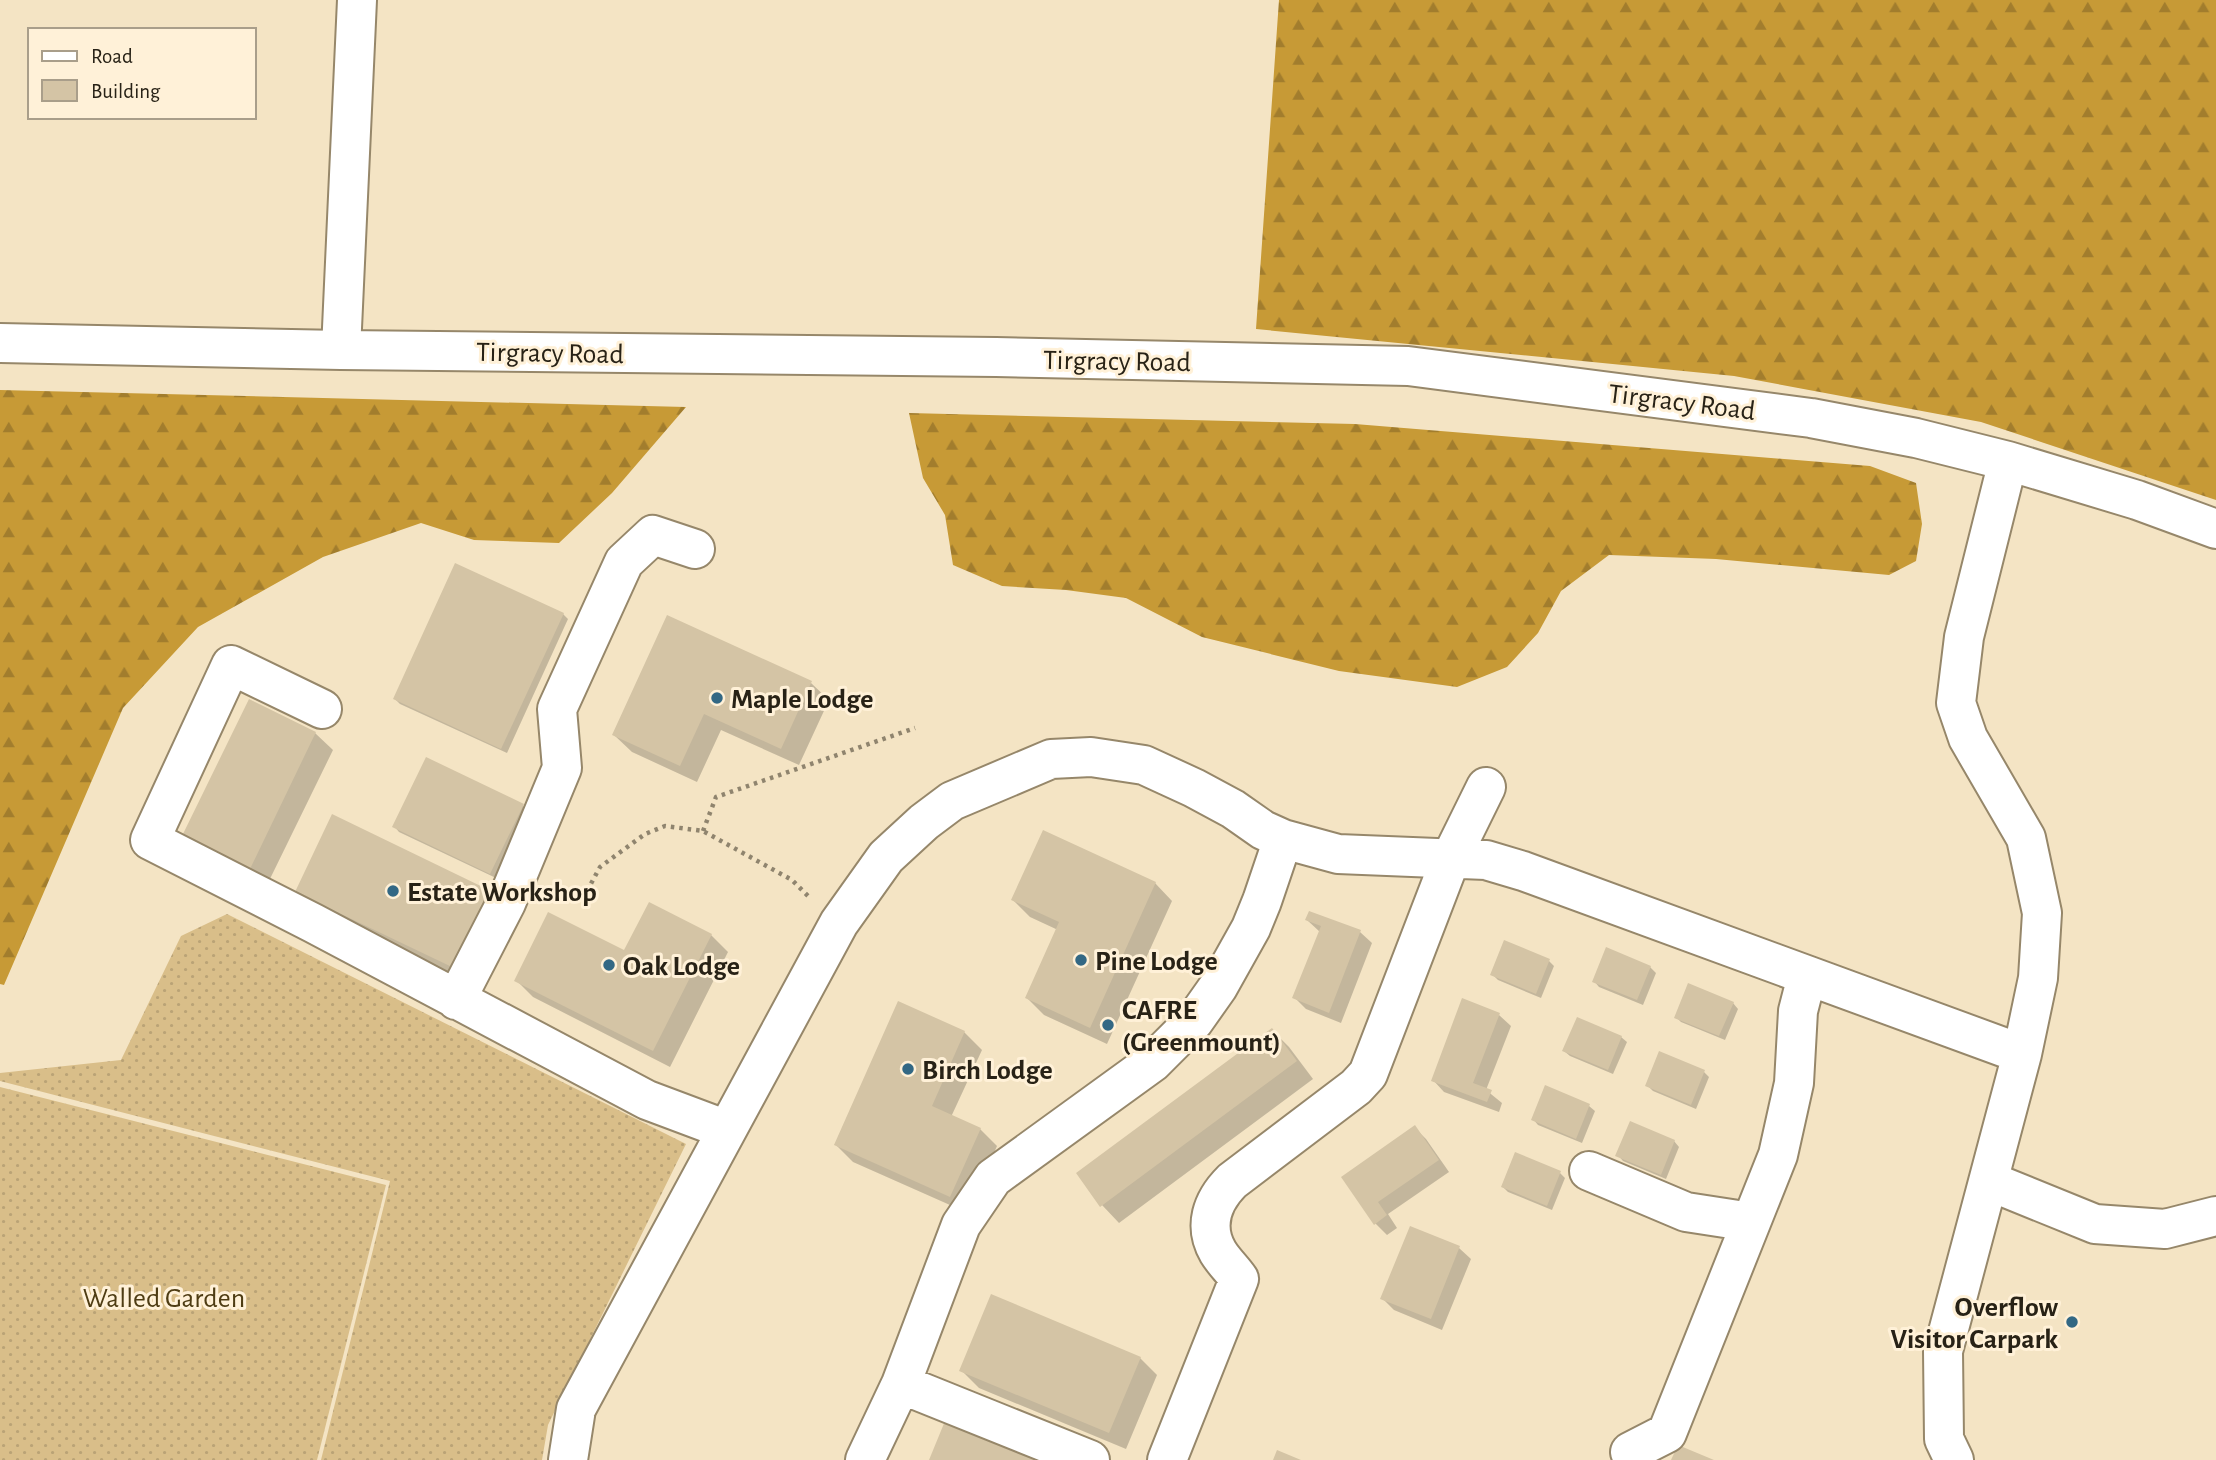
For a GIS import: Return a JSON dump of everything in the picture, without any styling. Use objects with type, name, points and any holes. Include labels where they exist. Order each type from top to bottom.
[{"type":"street","points":[[341,350],[356,0]]},
{"type":"street","name":"Tirgracy Road","points":[[0,343],[341,350],[996,357],[1408,366],[1811,418],[1916,438],[2008,461],[2137,500],[2216,529]]},
{"type":"street","points":[[1954,1460],[1944,1438],[1943,1351],[2022,1054],[2038,978],[2042,913],[2026,838],[1968,738],[1956,703],[1964,637],[2008,461]]},
{"type":"street","points":[[456,1000],[506,903],[562,768],[556,709],[624,562],[653,535],[695,549]]},
{"type":"street","points":[[322,709],[231,665],[150,840],[647,1100],[727,1130]]},
{"type":"street","points":[[568,1460],[576,1409],[839,923],[886,857],[924,822],[952,801],[1051,759],[1091,757],[1144,765],[1233,809],[1263,830],[1283,839],[1338,854],[1486,860],[1523,871],[2022,1054]]},
{"type":"street","points":[[1167,1460],[1239,1279],[1218,1252],[1212,1239],[1209,1226],[1217,1200],[1232,1181],[1356,1087],[1368,1074],[1451,858],[1486,787]]},
{"type":"street","points":[[866,1460],[901,1384],[961,1225],[993,1178],[1153,1062],[1194,1021],[1218,987],[1251,928],[1283,839]]},
{"type":"street","points":[[1630,1452],[1667,1433],[1778,1155],[1794,1083],[1798,1011],[1807,976]]},
{"type":"street","points":[[1589,1171],[1686,1212],[1751,1222]]},
{"type":"street","points":[[1989,1181],[2095,1224],[2165,1229],[2216,1216]]},
{"type":"street","points":[[901,1384],[1090,1460]]},
{"type":"path","points":[[703,831],[716,797],[915,728]]},
{"type":"path","points":[[587,891],[600,867],[645,834],[665,826],[703,831],[792,880],[839,923]]},
{"type":"green space","points":[[1279,0],[2216,0],[2216,500],[1981,422],[1734,376],[1256,329]]},
{"type":"green space","points":[[0,390],[686,407],[612,493],[559,543],[474,540],[421,523],[323,557],[198,627],[123,708],[4,985],[0,984]]},
{"type":"green space","points":[[909,413],[1355,424],[1870,466],[1916,483],[1922,524],[1916,561],[1889,575],[1716,559],[1609,555],[1561,591],[1538,633],[1507,667],[1457,687],[1339,671],[1202,637],[1126,598],[1066,590],[1002,586],[953,565],[945,515],[923,478]]},
{"type":"green space","points":[[227,914],[686,1144],[548,1425],[542,1460],[321,1460],[390,1181],[0,1081],[0,1073],[121,1060],[181,936]]},
{"type":"green space","name":"Walled Garden","points":[[0,1087],[386,1185],[317,1460],[0,1460]]},
{"type":"building","points":[[455,563],[564,613],[501,749],[393,699]]},
{"type":"building","name":"Maple Lodge","points":[[667,615],[812,681],[781,749],[704,714],[680,766],[612,735]]},
{"type":"building","points":[[249,699],[316,732],[250,869],[182,836]]},
{"type":"building","points":[[426,757],[524,804],[490,874],[392,827]]},
{"type":"building","name":"Estate Workshop","points":[[332,814],[491,891],[454,968],[295,892]]},
{"type":"building","name":"Pine Lodge","points":[[1043,830],[1156,882],[1090,1028],[1025,998],[1059,922],[1011,900]]},
{"type":"building","name":"Oak Lodge","points":[[649,902],[712,934],[653,1051],[514,981],[548,912],[624,950]]},
{"type":"building","points":[[1309,911],[1361,930],[1329,1013],[1292,998],[1321,926],[1305,920]]},
{"type":"building","points":[[1504,940],[1550,959],[1536,994],[1490,975]]},
{"type":"building","points":[[1606,947],[1651,966],[1637,1000],[1592,982]]},
{"type":"building","points":[[1688,983],[1734,1002],[1719,1036],[1674,1018]]},
{"type":"building","points":[[1462,998],[1500,1013],[1473,1083],[1492,1090],[1487,1102],[1431,1081]]},
{"type":"building","name":"Birch Lodge","points":[[898,1001],[965,1031],[932,1106],[981,1128],[950,1197],[834,1145]]},
{"type":"building","points":[[1577,1017],[1622,1036],[1608,1070],[1562,1051]]},
{"type":"building","points":[[1272,1028],[1297,1061],[1100,1207],[1076,1173]]},
{"type":"building","points":[[1659,1051],[1705,1070],[1691,1105],[1645,1086]]},
{"type":"building","points":[[1545,1085],[1590,1104],[1576,1139],[1531,1120]]},
{"type":"building","points":[[1630,1121],[1675,1140],[1661,1175],[1615,1156]]},
{"type":"building","points":[[1415,1125],[1439,1160],[1378,1202],[1387,1215],[1374,1225],[1341,1177]]},
{"type":"building","points":[[1515,1152],[1561,1171],[1547,1206],[1501,1187]]},
{"type":"building","points":[[1410,1226],[1460,1246],[1431,1319],[1380,1299]]},
{"type":"building","points":[[991,1294],[1141,1357],[1109,1433],[959,1371]]},
{"type":"building","points":[[945,1421],[1040,1460],[929,1460]]},
{"type":"building","points":[[1678,1445],[1714,1460],[1671,1460]]},
{"type":"building","points":[[1277,1450],[1301,1460],[1273,1460]]},
{"type":"place","name":"Maple Lodge","points":[[717,698]]},
{"type":"place","name":"Estate Workshop","points":[[393,891]]},
{"type":"place","name":"Pine Lodge","points":[[1081,960]]},
{"type":"place","name":"Oak Lodge","points":[[609,965]]},
{"type":"place","name":"CAFRE (Greenmount)","points":[[1108,1025]]},
{"type":"place","name":"Birch Lodge","points":[[908,1069]]},
{"type":"place","name":"Overflow Visitor Carpark","points":[[2072,1322]]}]
